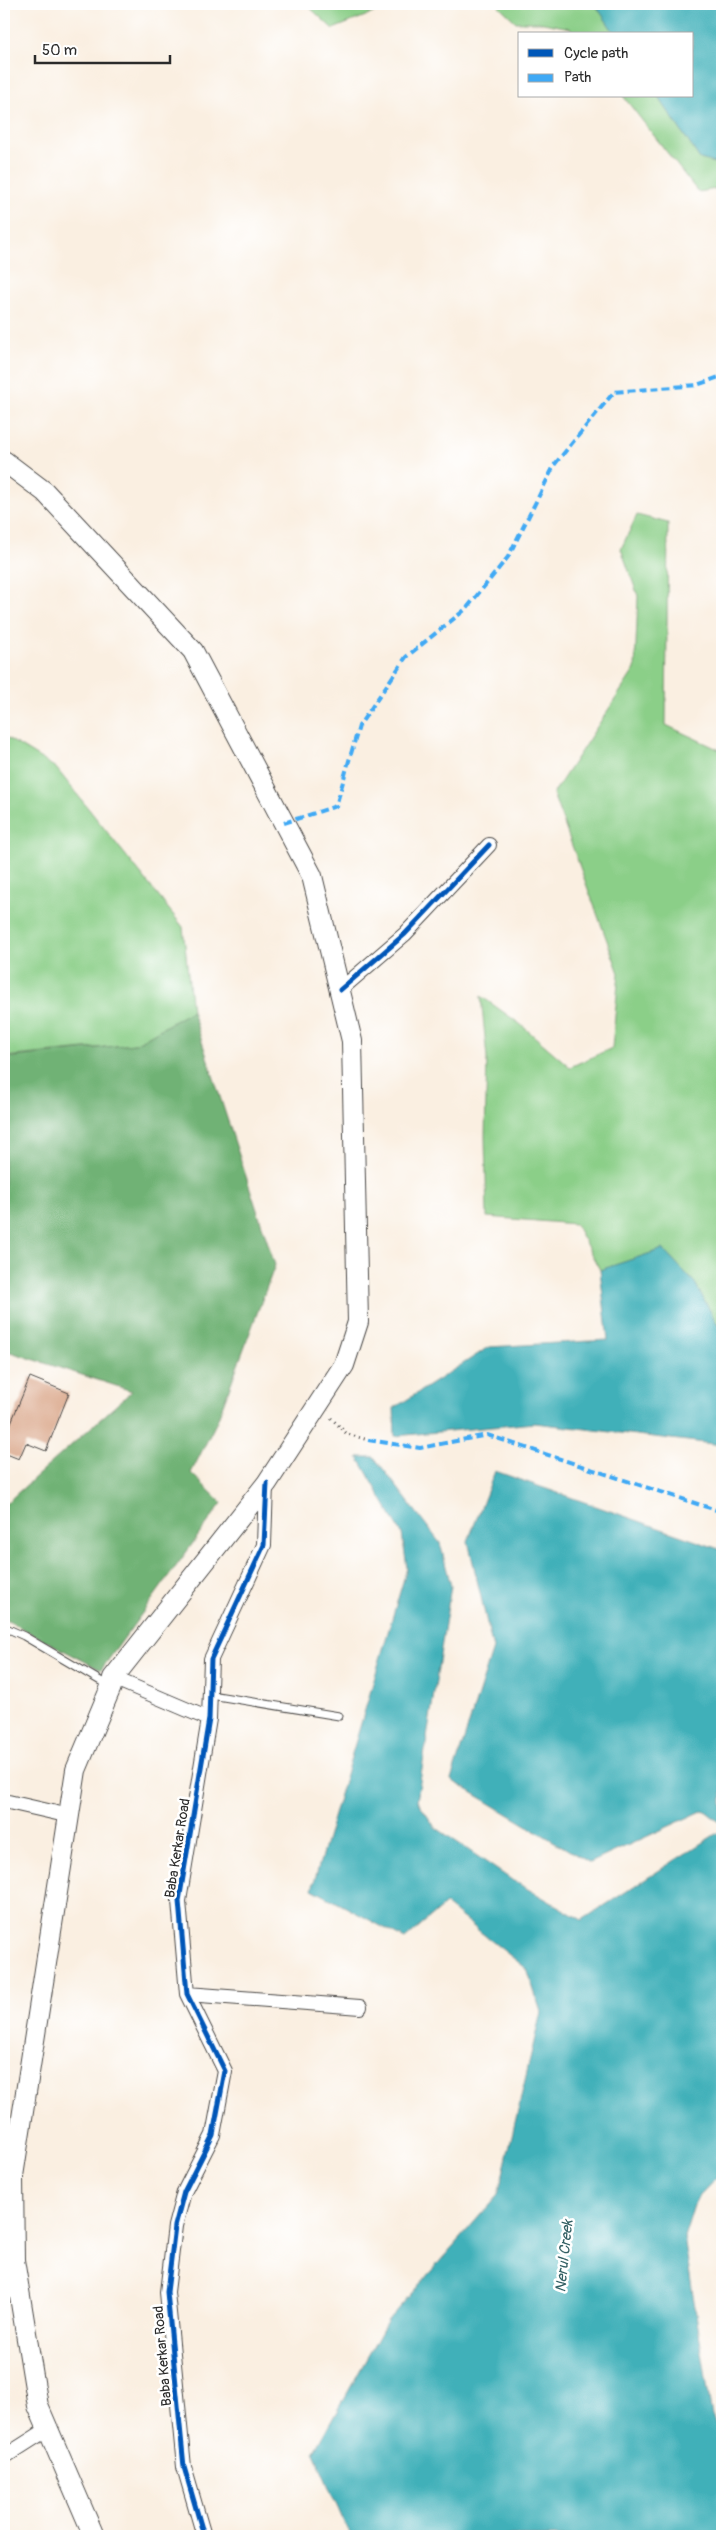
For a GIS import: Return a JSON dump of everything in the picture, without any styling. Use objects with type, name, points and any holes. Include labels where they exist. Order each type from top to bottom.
[{"type":"main road","points":[[4,461],[45,492],[193,651],[312,876],[352,1041],[358,1322],[344,1365],[266,1483],[112,1683],[76,1770],[70,1816],[8,2177],[14,2260],[38,2406],[94,2536]]},
{"type":"street","points":[[340,990],[405,934],[489,845]]},
{"type":"street","name":"Baba Kerkar Road","points":[[204,2536],[184,2467],[168,2292],[175,2226],[184,2192],[213,2135],[225,2072],[187,1994],[179,1901],[209,1719],[211,1659],[264,1545],[266,1483]]},
{"type":"street","points":[[112,1683],[209,1719]]},
{"type":"street","points":[[4,1801],[70,1816]]},
{"type":"street","points":[[187,1994],[360,2007]]},
{"type":"street","points":[[4,2457],[48,2429]]},
{"type":"lane","points":[[4,1627],[112,1683]]},
{"type":"lane","points":[[211,1695],[339,1716]]},
{"type":"path","points":[[347,1434],[368,1440]]},
{"type":"green space","points":[[306,4],[384,4],[373,13],[333,29]]},
{"type":"green space","points":[[497,4],[595,4],[614,32],[573,32],[570,28],[538,22],[516,22]]},
{"type":"green space","points":[[625,98],[659,98],[700,159],[722,165],[722,188],[698,192]]},
{"type":"green space","points":[[637,515],[668,523],[666,725],[722,751],[722,1333],[695,1283],[663,1249],[600,1270],[575,1224],[487,1217],[485,1137],[487,1058],[481,996],[520,1024],[570,1067],[612,1048],[619,973],[553,794],[635,669],[638,596],[621,549]]},
{"type":"green space","points":[[4,736],[56,768],[183,927],[192,1011],[135,1044],[4,1057]]},
{"type":"green space","points":[[192,1011],[275,1265],[217,1421],[191,1473],[222,1503],[101,1670],[4,1619],[4,1505],[132,1391],[4,1350],[4,1058],[135,1044]]},
{"type":"water","points":[[595,4],[722,4],[722,165],[700,159],[659,98],[694,98],[694,32],[614,32]]},
{"type":"water","points":[[663,1249],[695,1283],[722,1333],[722,1445],[535,1423],[395,1436],[394,1408],[489,1347],[608,1340],[600,1270]]},
{"type":"water","name":"Nerul Creek","points":[[358,1457],[374,1457],[440,1543],[451,1586],[417,1801],[435,1827],[512,1880],[582,1920],[722,1830],[722,2172],[696,2199],[684,2237],[712,2416],[722,2438],[722,2536],[350,2536],[314,2453],[388,2320],[498,2195],[541,2012],[527,1969],[445,1904],[405,1939],[312,1889],[407,1568],[402,1534]]},
{"type":"water","points":[[495,1471],[722,1550],[722,1824],[704,1810],[590,1863],[451,1780],[493,1649],[468,1541]]},
{"type":"building","points":[[30,1377],[69,1393],[46,1451],[26,1443],[19,1459],[4,1453],[4,1422],[10,1425]]},
{"type":"marked path","points":[[284,823],[336,806],[359,726],[406,657],[466,609],[508,557],[555,464],[614,392],[697,385],[722,376]]},
{"type":"marked path","points":[[368,1440],[420,1448],[487,1435],[722,1512]]},
{"type":"cycle path","points":[[340,990],[405,934],[489,845]]},
{"type":"cycle path","points":[[204,2536],[184,2467],[167,2292],[175,2226],[184,2192],[213,2135],[225,2071],[187,1994],[179,1901],[209,1719],[211,1659],[264,1545],[267,1483]]}]
